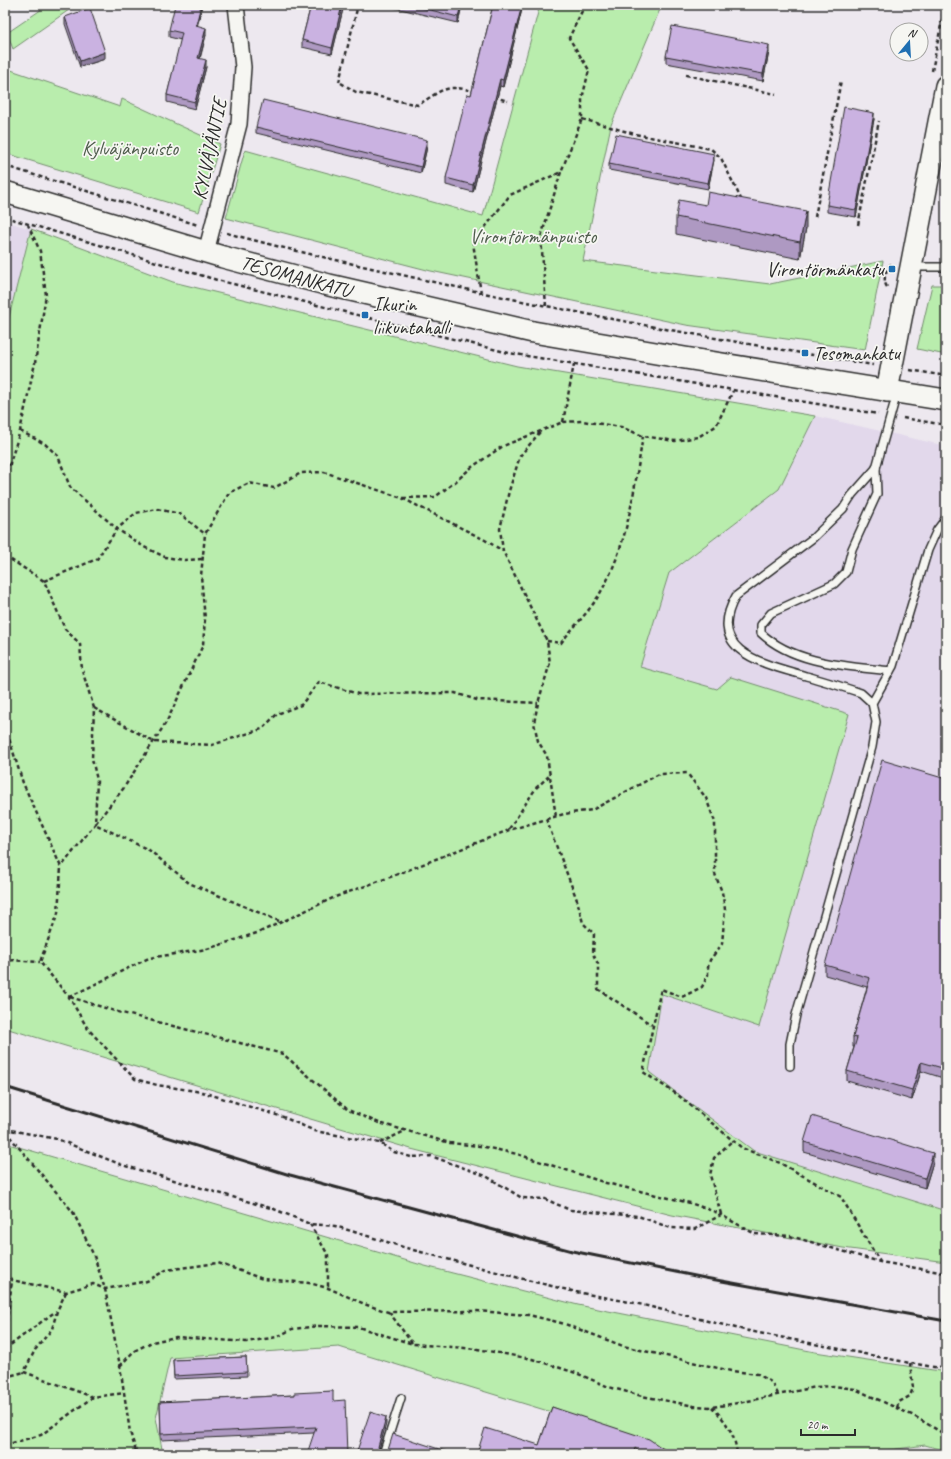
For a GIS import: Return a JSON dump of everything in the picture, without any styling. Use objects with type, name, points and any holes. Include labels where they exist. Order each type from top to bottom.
[{"type":"main road","points":[[892,392],[891,367],[946,86]]},
{"type":"main road","name":"TESOMANKATU","points":[[5,192],[206,252],[329,285],[533,332],[946,400]]},
{"type":"street","name":"KYLVÄJÄNTIE","points":[[206,252],[239,124],[243,67],[236,5]]},
{"type":"lane","points":[[911,266],[946,268]]},
{"type":"lane","points":[[890,671],[842,665],[788,651],[772,643],[761,633],[761,625],[771,613],[834,584],[846,572],[852,549],[877,494],[876,468],[892,392]]},
{"type":"lane","points":[[790,1066],[790,1044],[796,1015],[872,747],[876,722],[872,703],[861,693],[766,664],[748,657],[735,645],[727,629],[728,609],[736,596],[813,538],[843,509],[852,495],[876,468]]},
{"type":"lane","points":[[872,703],[890,671],[905,628],[928,550],[937,530],[946,518]]},
{"type":"lane","points":[[383,1454],[401,1398]]},
{"type":"path","points":[[358,5],[340,82],[356,92],[418,105],[448,87],[463,88],[478,92]]},
{"type":"path","points":[[546,306],[542,237],[562,172],[582,119],[582,99],[589,70],[569,38],[582,11],[582,5]]},
{"type":"path","points":[[686,75],[776,94]]},
{"type":"path","points":[[815,217],[841,80]]},
{"type":"path","points":[[493,96],[508,101]]},
{"type":"path","points":[[582,119],[635,134],[711,149],[721,158],[742,202]]},
{"type":"path","points":[[858,225],[878,121]]},
{"type":"path","points":[[5,166],[212,229],[309,254],[481,293],[736,341],[946,376]]},
{"type":"path","points":[[481,293],[473,243],[510,195],[562,172]]},
{"type":"path","points":[[5,217],[28,226],[217,280]]},
{"type":"path","points":[[5,479],[20,431],[35,363],[46,295],[40,251],[28,226]]},
{"type":"path","points":[[563,422],[574,364]]},
{"type":"path","points":[[402,498],[435,497],[472,467],[503,446],[563,422],[582,421],[621,427],[643,436],[675,441],[698,437],[716,426],[733,391]]},
{"type":"path","points":[[20,431],[45,444],[58,456],[70,487],[117,529],[144,547],[165,557],[184,560],[203,559]]},
{"type":"path","points":[[540,432],[520,456],[509,491],[500,529],[503,551],[547,642],[550,664],[534,723],[538,741],[547,756],[556,816]]},
{"type":"path","points":[[547,642],[561,643],[599,596],[619,556],[635,489],[643,436]]},
{"type":"path","points":[[60,867],[123,789],[154,742],[167,721],[203,645],[205,619],[201,576],[205,534],[228,493],[249,483],[274,488],[301,473],[324,472],[402,498],[485,540],[503,551]]},
{"type":"path","points":[[44,581],[97,559],[117,529],[136,514],[157,509],[180,514],[205,534]]},
{"type":"path","points":[[5,556],[44,581],[65,629],[80,644],[82,670],[94,708],[92,759],[97,780],[95,824]]},
{"type":"path","points":[[94,708],[154,742],[212,745],[262,729],[277,714],[302,705],[319,682],[358,694],[455,693],[477,700],[538,704]]},
{"type":"path","points":[[5,726],[23,782],[60,867],[58,913],[40,962]]},
{"type":"path","points":[[69,997],[149,958],[208,949],[260,932],[335,897],[393,876],[509,830],[556,816],[592,810],[659,774],[687,772],[706,798],[715,822],[715,874],[722,892],[725,909],[722,944],[710,960],[708,975],[702,987],[682,997],[661,989],[652,1024],[643,1072],[678,1095],[742,1148],[780,1163],[841,1197],[880,1262]]},
{"type":"path","points":[[509,830],[536,788],[550,774]]},
{"type":"path","points":[[546,819],[577,900],[583,923],[594,934],[593,954],[598,964],[598,989],[652,1024]]},
{"type":"path","points":[[95,824],[149,850],[189,883],[279,922]]},
{"type":"path","points":[[5,966],[12,960],[40,962],[69,997],[88,1029],[135,1079],[157,1085],[202,1092],[283,1117],[315,1131],[380,1143],[394,1152],[411,1157],[431,1156],[486,1176],[522,1198],[545,1199],[570,1210],[638,1216],[671,1228],[696,1229],[721,1215]]},
{"type":"path","points":[[69,997],[118,1012],[284,1054],[348,1110],[405,1131],[450,1143],[480,1146],[517,1154],[606,1183],[690,1203],[721,1215],[755,1234],[790,1236],[827,1248],[880,1262],[946,1273]]},
{"type":"path","points":[[5,1130],[57,1139],[122,1165],[274,1209],[310,1224],[335,1226],[413,1250],[576,1292],[611,1297],[744,1330],[946,1369]]},
{"type":"path","points":[[5,1130],[73,1212],[94,1256],[105,1289],[120,1366],[130,1432],[136,1454]]},
{"type":"path","points":[[380,1143],[405,1131]]},
{"type":"path","points":[[721,1215],[710,1175],[714,1158],[732,1141]]},
{"type":"path","points":[[310,1224],[328,1255],[328,1288]]},
{"type":"path","points":[[5,1272],[12,1280],[66,1292],[93,1284],[105,1289],[148,1281],[166,1270],[218,1263],[263,1279],[309,1283],[328,1288],[367,1305],[388,1312],[476,1311],[529,1315],[565,1324],[624,1346],[731,1370],[758,1374],[771,1382],[778,1394]]},
{"type":"path","points":[[5,1336],[12,1280]]},
{"type":"path","points":[[24,1372],[35,1350],[52,1329],[57,1311],[66,1292]]},
{"type":"path","points":[[5,1349],[57,1311]]},
{"type":"path","points":[[388,1312],[413,1344]]},
{"type":"path","points":[[120,1366],[134,1351],[152,1342],[176,1337],[246,1342],[277,1336],[292,1329],[319,1326],[358,1327],[413,1344],[490,1351],[532,1359],[576,1373],[609,1387],[642,1396],[694,1406],[712,1406],[816,1386],[834,1386],[855,1389],[897,1408],[946,1435]]},
{"type":"path","points":[[897,1408],[899,1402],[910,1396],[913,1388],[910,1363]]},
{"type":"path","points":[[5,1377],[24,1372],[93,1397],[124,1393]]},
{"type":"path","points":[[5,1445],[41,1435],[93,1397]]},
{"type":"path","points":[[712,1406],[727,1423],[736,1442],[736,1454]]},
{"type":"shaded area","points":[[5,221],[31,229],[5,333]]},
{"type":"shaded area","points":[[815,416],[946,446],[946,1211],[754,1151],[649,1072],[662,994],[759,1027],[717,689],[640,668],[669,573],[779,489]]},
{"type":"green space","points":[[48,5],[76,5],[13,49],[7,33]]},
{"type":"green space","name":"Virontörmänpuisto","points":[[540,5],[671,5],[661,7],[611,125],[583,261],[770,284],[883,261],[865,350],[686,325],[431,271],[226,218],[245,150],[483,216]]},
{"type":"green space","name":"Kylväjänpuisto","points":[[5,68],[120,107],[122,99],[220,144],[199,212],[5,153]]},
{"type":"green space","points":[[31,229],[173,282],[517,366],[815,416],[779,489],[669,573],[640,667],[717,689],[731,677],[849,714],[759,1027],[662,994],[649,1072],[754,1151],[946,1211],[946,1262],[843,1248],[672,1215],[411,1149],[5,1028],[5,333]]},
{"type":"green space","points":[[932,285],[946,285],[946,355],[917,349]]},
{"type":"green space","points":[[5,1143],[425,1266],[578,1305],[815,1352],[946,1372],[946,1451],[925,1445],[862,1454],[664,1454],[646,1441],[339,1347],[170,1358],[156,1418],[163,1454],[5,1454]]},
{"type":"green space","points":[[279,1450],[279,1454],[237,1454],[236,1452]]},
{"type":"building","points":[[175,5],[201,5],[196,25],[206,28],[198,58],[206,60],[195,102],[167,95],[182,33],[169,30]]},
{"type":"building","points":[[311,5],[342,5],[332,48],[302,40]]},
{"type":"building","points":[[411,5],[461,5],[458,17]]},
{"type":"building","points":[[493,5],[522,5],[503,80],[500,79],[473,185],[446,178],[467,94],[471,95]]},
{"type":"building","points":[[90,8],[105,52],[80,61],[65,17]]},
{"type":"building","points":[[672,26],[769,45],[763,74],[666,56]]},
{"type":"building","points":[[263,100],[427,140],[421,167],[256,127]]},
{"type":"building","points":[[844,107],[874,113],[856,210],[827,205]]},
{"type":"building","points":[[616,134],[714,154],[708,183],[609,164]]},
{"type":"building","points":[[708,192],[806,211],[800,242],[676,217],[679,200],[706,205]]},
{"type":"building","points":[[946,596],[946,608],[943,607]]},
{"type":"building","points":[[882,760],[946,779],[946,1069],[921,1062],[912,1090],[847,1071],[857,1038],[853,1037],[870,978],[825,965]]},
{"type":"building","points":[[812,1116],[933,1153],[925,1178],[804,1142]]},
{"type":"building","points":[[246,1357],[247,1372],[174,1376],[173,1360]]},
{"type":"building","points":[[333,1391],[333,1401],[345,1400],[347,1454],[307,1454],[316,1427],[161,1434],[160,1402],[294,1395],[294,1393]]},
{"type":"building","points":[[552,1407],[649,1439],[671,1454],[643,1454],[635,1448],[633,1454],[477,1454],[485,1428],[539,1445]]},
{"type":"building","points":[[370,1412],[386,1417],[378,1447],[381,1452],[384,1453],[388,1450],[393,1434],[454,1454],[356,1454]]},
{"type":"railway","points":[[5,1087],[290,1175],[572,1251],[705,1278],[946,1321]]},
{"type":"place","name":"Virontörmänkatu","points":[[892,269]]},
{"type":"place","name":"Ikurin liikuntahalli","points":[[365,315]]},
{"type":"place","name":"Tesomankatu","points":[[805,353]]}]
